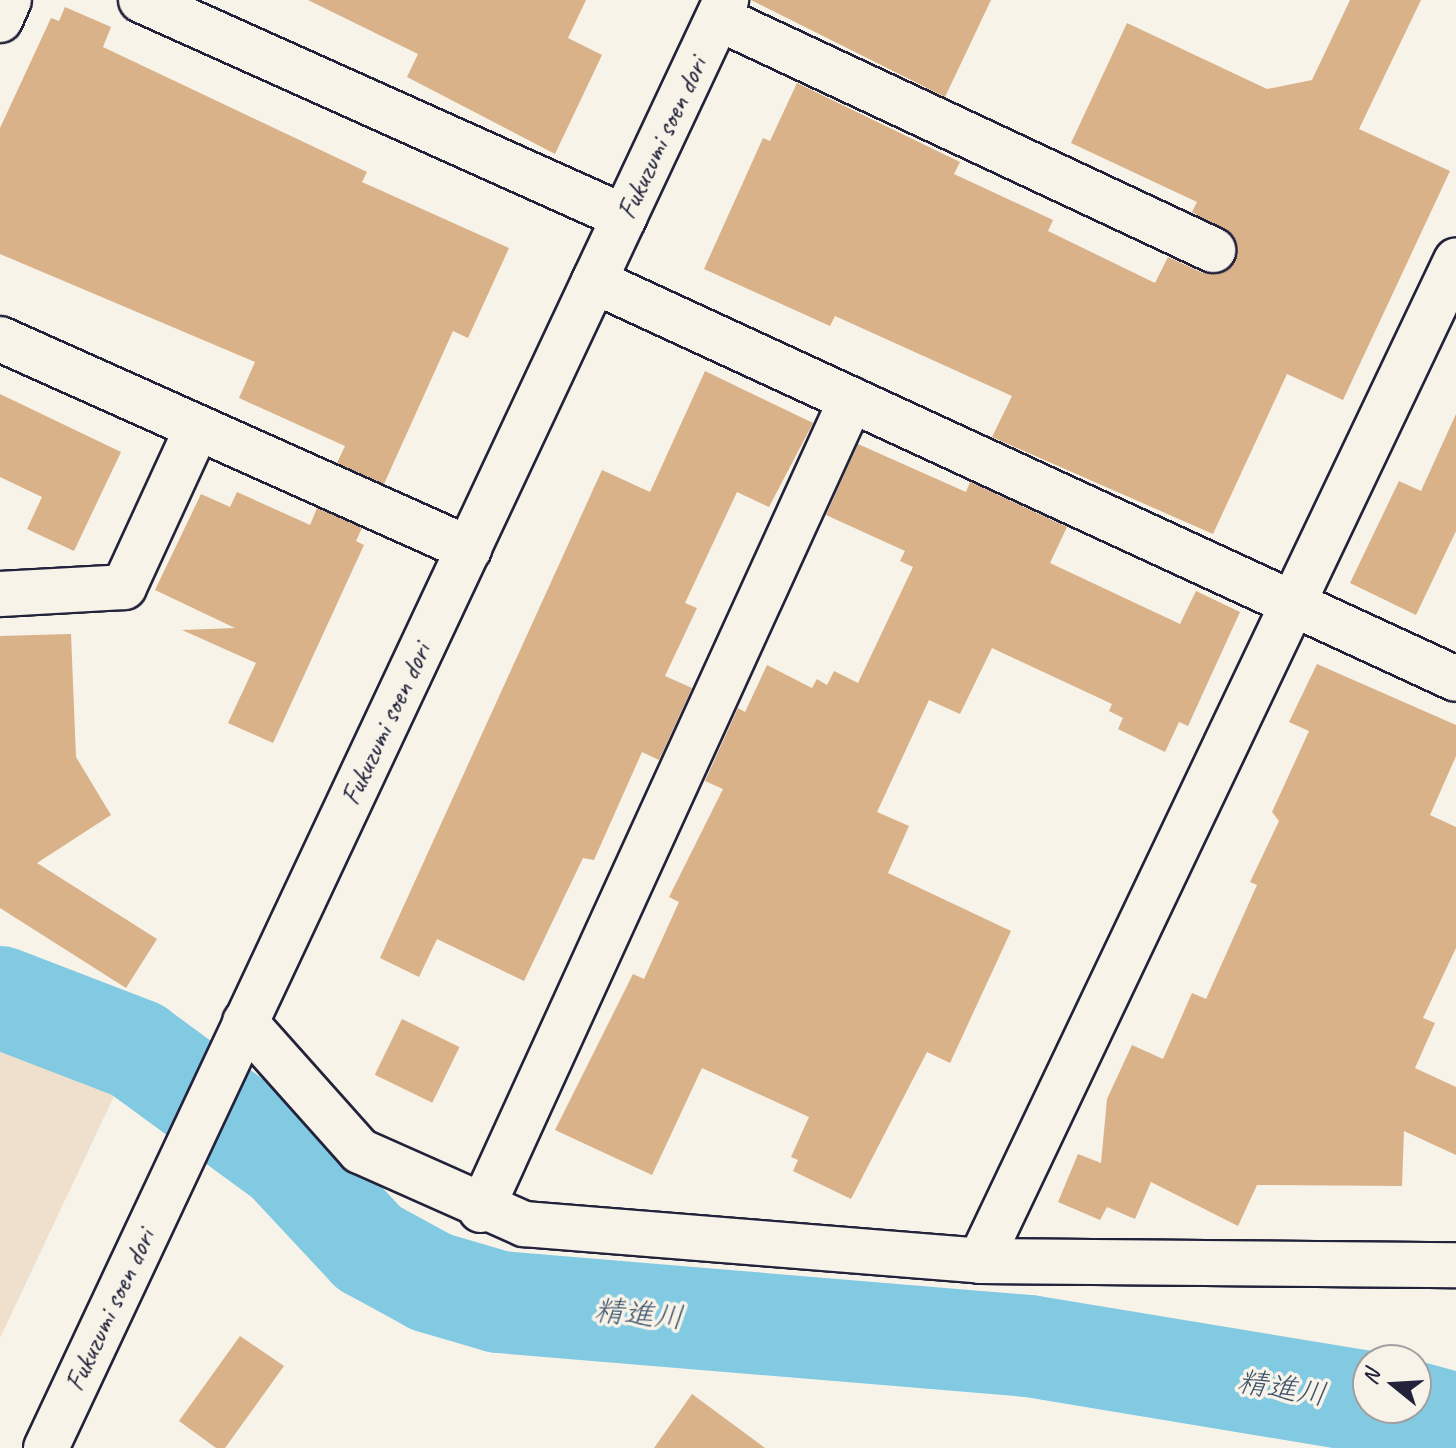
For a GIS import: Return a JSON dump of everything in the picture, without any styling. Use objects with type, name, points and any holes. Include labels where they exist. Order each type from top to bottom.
[{"type":"street","points":[[0,20],[9,0]]},
{"type":"street","points":[[141,0],[624,217]]},
{"type":"street","points":[[722,9],[1213,250]]},
{"type":"street","name":"Fukuzumi soen dori","points":[[46,1448],[722,9]]},
{"type":"street","points":[[980,1261],[1456,261]]},
{"type":"street","points":[[594,281],[1456,679]]},
{"type":"street","points":[[0,339],[469,549]]},
{"type":"street","points":[[481,1210],[851,400]]},
{"type":"street","points":[[0,594],[124,587],[197,428]]},
{"type":"street","points":[[245,1022],[360,1151],[481,1210],[524,1224],[980,1261],[1456,1265]]},
{"type":"shaded area","points":[[0,1051],[115,1094],[0,1338]]},
{"type":"building","points":[[308,0],[586,0],[568,38],[602,55],[555,154],[407,77],[418,54]]},
{"type":"building","points":[[751,0],[991,0],[945,97]]},
{"type":"building","points":[[1350,0],[1421,0],[1359,129],[1450,171],[1343,400],[1287,374],[1213,534],[992,437],[1012,396],[835,316],[830,326],[704,269],[763,138],[770,141],[797,83],[960,162],[954,174],[1053,220],[1048,231],[1155,283],[1168,257],[1203,273],[1227,271],[1236,260],[1234,236],[1192,212],[1197,202],[1071,143],[1127,23],[1267,89],[1312,80]]},
{"type":"building","points":[[65,7],[111,27],[103,47],[367,172],[362,182],[509,248],[468,338],[453,331],[384,484],[337,463],[345,446],[239,398],[255,362],[0,254],[0,128],[51,18],[59,21]]},
{"type":"building","points":[[705,371],[813,423],[769,507],[737,492],[685,603],[697,608],[665,676],[692,688],[659,760],[642,752],[594,860],[583,858],[524,981],[437,939],[419,977],[380,958],[602,470],[650,492]]},
{"type":"building","points":[[0,394],[121,452],[74,551],[27,529],[42,497],[0,477]]},
{"type":"building","points":[[1456,414],[1456,531],[1416,615],[1350,583],[1399,481],[1421,491]]},
{"type":"building","points":[[858,444],[966,492],[970,482],[1067,527],[1050,563],[1180,624],[1196,591],[1240,612],[1188,726],[1179,722],[1165,752],[1118,729],[1123,718],[1109,711],[1112,704],[992,648],[960,714],[929,700],[877,812],[909,826],[888,873],[1011,931],[950,1063],[927,1052],[851,1199],[793,1171],[798,1160],[791,1157],[809,1117],[702,1068],[652,1175],[555,1130],[633,974],[644,979],[679,902],[669,897],[723,789],[705,781],[738,708],[745,712],[767,665],[812,688],[817,679],[827,685],[834,671],[858,683],[913,567],[900,561],[905,551],[826,515]]},
{"type":"building","points":[[237,492],[310,525],[317,508],[362,528],[356,541],[364,545],[273,743],[228,723],[256,663],[182,630],[235,628],[155,590],[201,494],[230,507]]},
{"type":"building","points":[[71,634],[76,757],[111,815],[37,863],[157,939],[126,988],[0,908],[0,636]]},
{"type":"building","points":[[1317,664],[1456,725],[1456,756],[1430,815],[1456,827],[1456,948],[1423,1018],[1435,1023],[1415,1068],[1456,1087],[1456,1155],[1404,1131],[1402,1186],[1257,1185],[1238,1226],[1151,1182],[1135,1219],[1107,1207],[1100,1220],[1058,1202],[1078,1154],[1101,1163],[1107,1099],[1132,1045],[1163,1059],[1192,993],[1206,999],[1257,885],[1250,882],[1279,821],[1272,812],[1309,731],[1289,722]]},
{"type":"building","points":[[402,1019],[460,1047],[432,1103],[375,1075]]},
{"type":"building","points":[[240,1336],[284,1366],[225,1448],[216,1448],[179,1421]]},
{"type":"building","points":[[692,1394],[765,1448],[654,1448]]},
{"type":"waterway","name":"精進川","points":[[0,997],[137,1050],[286,1159],[369,1248],[431,1282],[499,1302],[1029,1346],[1352,1399]]},
{"type":"waterway","name":"精進川","points":[[1432,1417],[1456,1424]]}]
